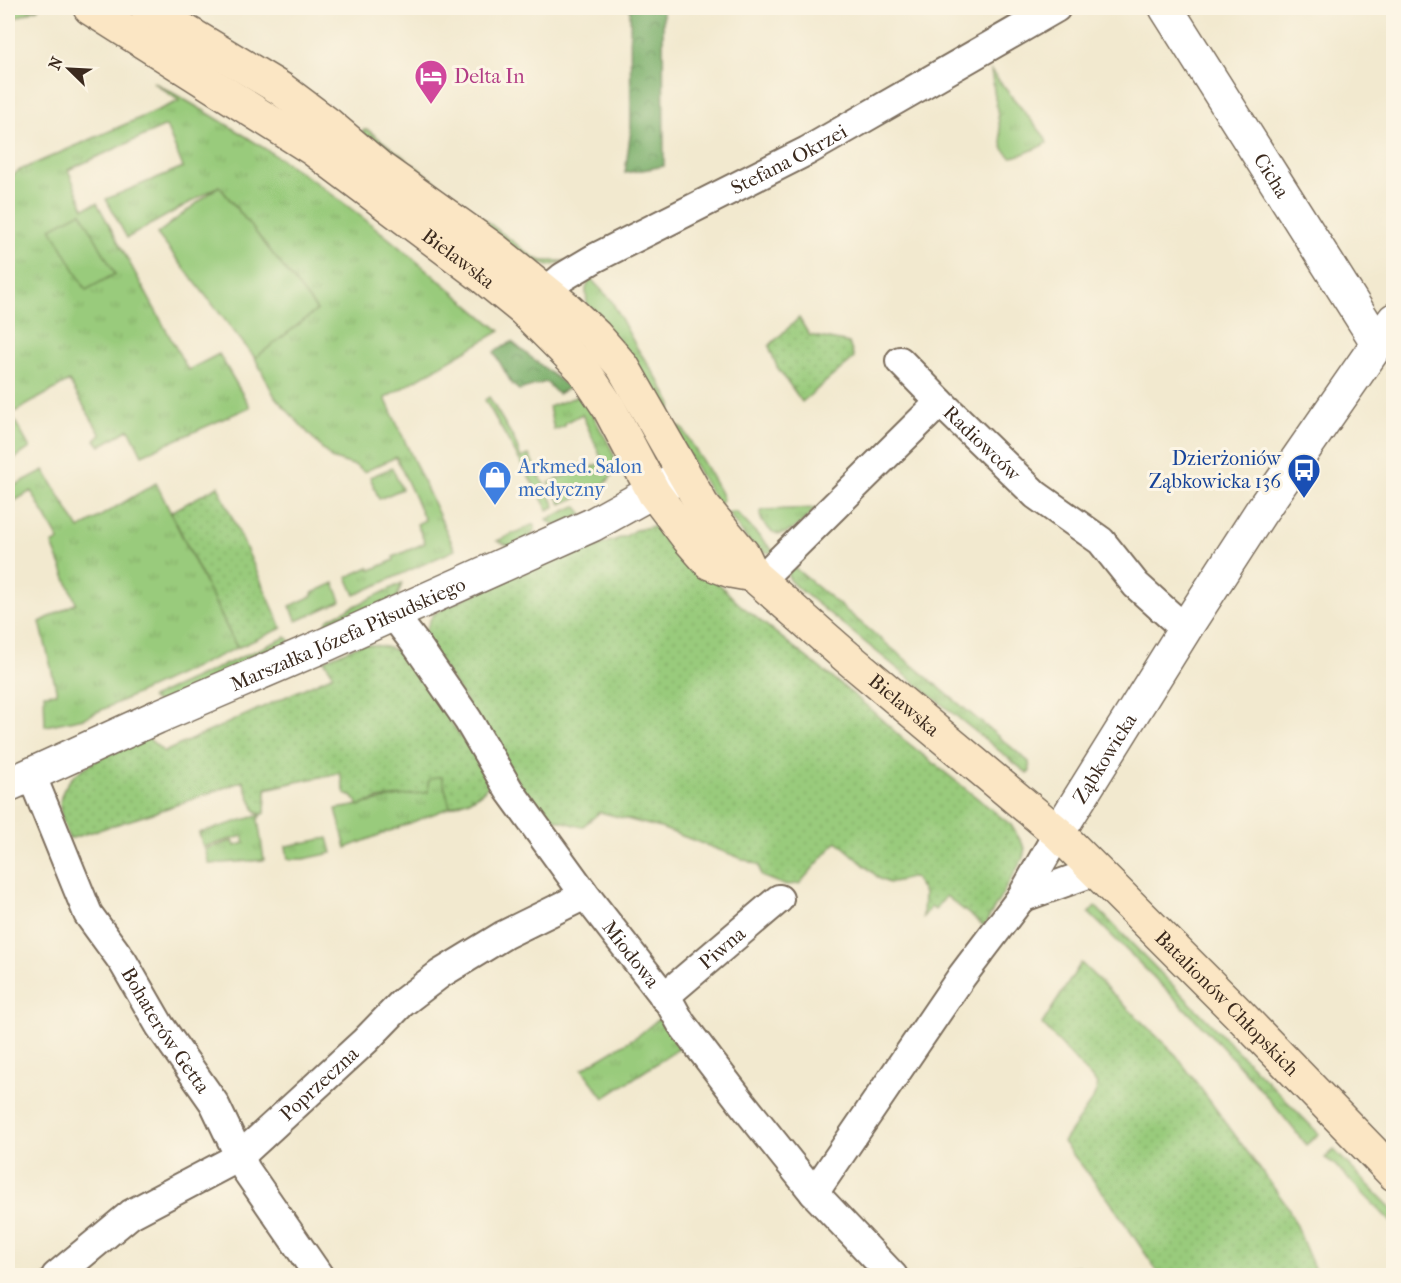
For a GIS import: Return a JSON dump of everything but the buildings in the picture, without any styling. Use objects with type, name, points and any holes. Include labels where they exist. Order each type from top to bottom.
[{"type":"main road","name":"Bielawska","points":[[90,8],[313,149],[374,179]]},
{"type":"main road","name":"Bielawska","points":[[147,8],[281,89],[328,125],[374,179],[481,275],[535,301],[596,336],[623,367],[702,505],[743,554],[756,577],[846,657],[1058,833]]},
{"type":"main road","name":"Bielawska","points":[[535,301],[609,408],[654,493],[688,538],[710,563],[756,577]]},
{"type":"main road","name":"Batalionów Chłopskich","points":[[1058,833],[1394,1174]]},
{"type":"street","name":"Stefana Okrzei","points":[[535,301],[563,277],[595,258],[816,146],[1056,8]]},
{"type":"street","name":"Cicha","points":[[1166,8],[1385,331]]},
{"type":"street","name":"Ząbkowicka","points":[[814,1193],[962,976],[1021,898],[1058,833],[1185,628],[1280,482],[1385,331]]},
{"type":"street","points":[[900,361],[940,402]]},
{"type":"street","name":"Radiowców","points":[[756,577],[940,402],[1036,495],[1101,541],[1136,585],[1185,628]]},
{"type":"street","name":"Marszałka Józefa Piłsudskiego","points":[[19,779],[592,525],[684,475]]},
{"type":"street","name":"Miodowa","points":[[392,614],[418,647],[468,720],[509,790],[681,1023],[814,1193],[893,1275]]},
{"type":"street","name":"Bohaterów Getta","points":[[19,779],[88,914],[123,962],[160,1026],[214,1103],[239,1157],[319,1275]]},
{"type":"street","points":[[1021,898],[1096,871]]},
{"type":"street","name":"Poprzeczna","points":[[56,1275],[131,1214],[239,1157],[365,1041],[402,1003],[440,974],[504,935],[575,900],[583,892]]},
{"type":"street","name":"Piwna","points":[[664,997],[779,898]]},
{"type":"green space","points":[[8,8],[39,8],[8,21]]},
{"type":"green space","points":[[630,8],[663,8],[664,166],[625,173],[631,129]]},
{"type":"green space","points":[[991,71],[1045,137],[1047,143],[1015,157],[1011,157],[1003,149]]},
{"type":"green space","points":[[153,82],[244,135],[323,188],[375,227],[500,331],[385,398],[455,550],[355,595],[347,577],[369,567],[371,570],[394,560],[393,557],[425,543],[417,524],[425,520],[396,457],[364,472],[356,466],[331,458],[275,397],[255,358],[317,310],[219,186],[127,238],[106,199],[183,167],[166,126],[68,170],[84,208],[97,203],[188,370],[219,354],[250,407],[142,455],[129,429],[100,446],[95,440],[101,435],[69,381],[11,414],[30,448],[8,463],[8,180],[18,171],[179,101]]},
{"type":"green space","points":[[368,130],[533,257],[542,261],[566,261],[549,266],[524,258],[362,132]]},
{"type":"green space","points":[[219,186],[317,310],[255,358],[157,234]]},
{"type":"green space","points":[[81,212],[115,274],[86,290],[51,228]]},
{"type":"green space","points":[[590,278],[611,300],[637,348],[659,381],[672,405],[668,414],[587,305],[586,289]]},
{"type":"green space","points":[[799,318],[809,335],[849,343],[854,358],[802,402],[777,367],[769,346]]},
{"type":"green space","points":[[512,342],[569,388],[558,394],[546,382],[519,390],[512,384],[494,352]]},
{"type":"green space","points":[[578,396],[594,416],[614,456],[615,466],[612,475],[598,488],[561,504],[549,483],[582,468],[584,471],[603,462],[582,414],[565,423],[565,426],[554,430],[549,407]]},
{"type":"green space","points":[[489,397],[514,439],[521,458],[529,455],[555,506],[548,510],[485,400]]},
{"type":"green space","points":[[678,426],[683,429],[722,495],[723,499],[718,505],[672,428]]},
{"type":"green space","points":[[392,468],[402,489],[379,499],[370,477]]},
{"type":"green space","points":[[44,470],[79,529],[156,483],[237,648],[84,718],[45,726],[44,694],[57,693],[40,622],[76,603],[52,544],[59,540],[31,491],[8,505],[8,489]]},
{"type":"green space","points":[[218,486],[282,628],[237,648],[171,512]]},
{"type":"green space","points":[[576,506],[583,514],[559,526],[547,519]]},
{"type":"green space","points":[[817,508],[801,523],[782,534],[769,529],[760,515],[763,510]]},
{"type":"green space","points":[[736,512],[774,552],[767,553],[754,546],[728,513]]},
{"type":"green space","points":[[534,524],[535,529],[529,539],[512,547],[497,541]]},
{"type":"green space","points":[[660,525],[738,603],[859,699],[903,739],[1011,825],[1025,848],[1023,858],[984,926],[946,896],[935,910],[931,907],[923,917],[924,893],[914,877],[889,883],[880,879],[837,841],[799,884],[784,885],[761,876],[759,865],[661,828],[600,812],[582,827],[540,815],[423,636],[433,614],[506,578],[626,536],[635,530]]},
{"type":"green space","points":[[790,564],[1029,762],[1028,774],[793,584],[788,576]]},
{"type":"green space","points":[[334,583],[341,601],[297,621],[290,606]]},
{"type":"green space","points":[[402,583],[397,598],[329,629],[326,623],[328,619]]},
{"type":"green space","points":[[286,637],[290,640],[287,647],[160,705],[151,698]]},
{"type":"green space","points":[[362,644],[388,648],[410,662],[492,782],[483,791],[450,807],[442,777],[436,777],[428,782],[428,792],[378,799],[359,806],[353,797],[345,794],[340,773],[266,788],[265,813],[261,815],[255,810],[243,781],[147,815],[69,839],[60,807],[62,793],[79,771],[107,755],[148,738],[164,752],[329,677],[333,674],[324,660]]},
{"type":"green space","points":[[426,730],[484,791],[474,798],[346,848],[336,809],[413,793]]},
{"type":"green space","points":[[200,770],[296,782],[266,789],[265,813],[258,819],[264,860],[209,864],[205,849],[233,841],[235,846],[245,843],[243,836],[203,847],[199,833],[260,815],[255,810],[243,781],[150,814]]},
{"type":"green space","points":[[328,838],[332,853],[304,859],[288,859],[286,846]]},
{"type":"green space","points":[[1095,906],[1319,1134],[1306,1145],[1229,1054],[1089,913]]},
{"type":"green space","points":[[1081,963],[1176,1055],[1288,1207],[1317,1275],[1160,1275],[1109,1200],[1063,1142],[1093,1099],[1098,1085],[1042,1024]]},
{"type":"green space","points":[[662,1019],[683,1046],[604,1098],[582,1069],[639,1035],[657,1020]]},
{"type":"green space","points":[[1334,1150],[1393,1210],[1393,1224],[1333,1163],[1325,1158]]},
{"type":"green space","points":[[1078,1266],[1096,1275],[1060,1275],[1067,1269]]},
{"type":"place","name":"Delta In","points":[[431,105]]},
{"type":"place","name":"Dzierżoniów Ząbkowicka 136","points":[[1304,499]]},
{"type":"place","name":"Arkmed. Salon medyczny","points":[[495,506]]}]
